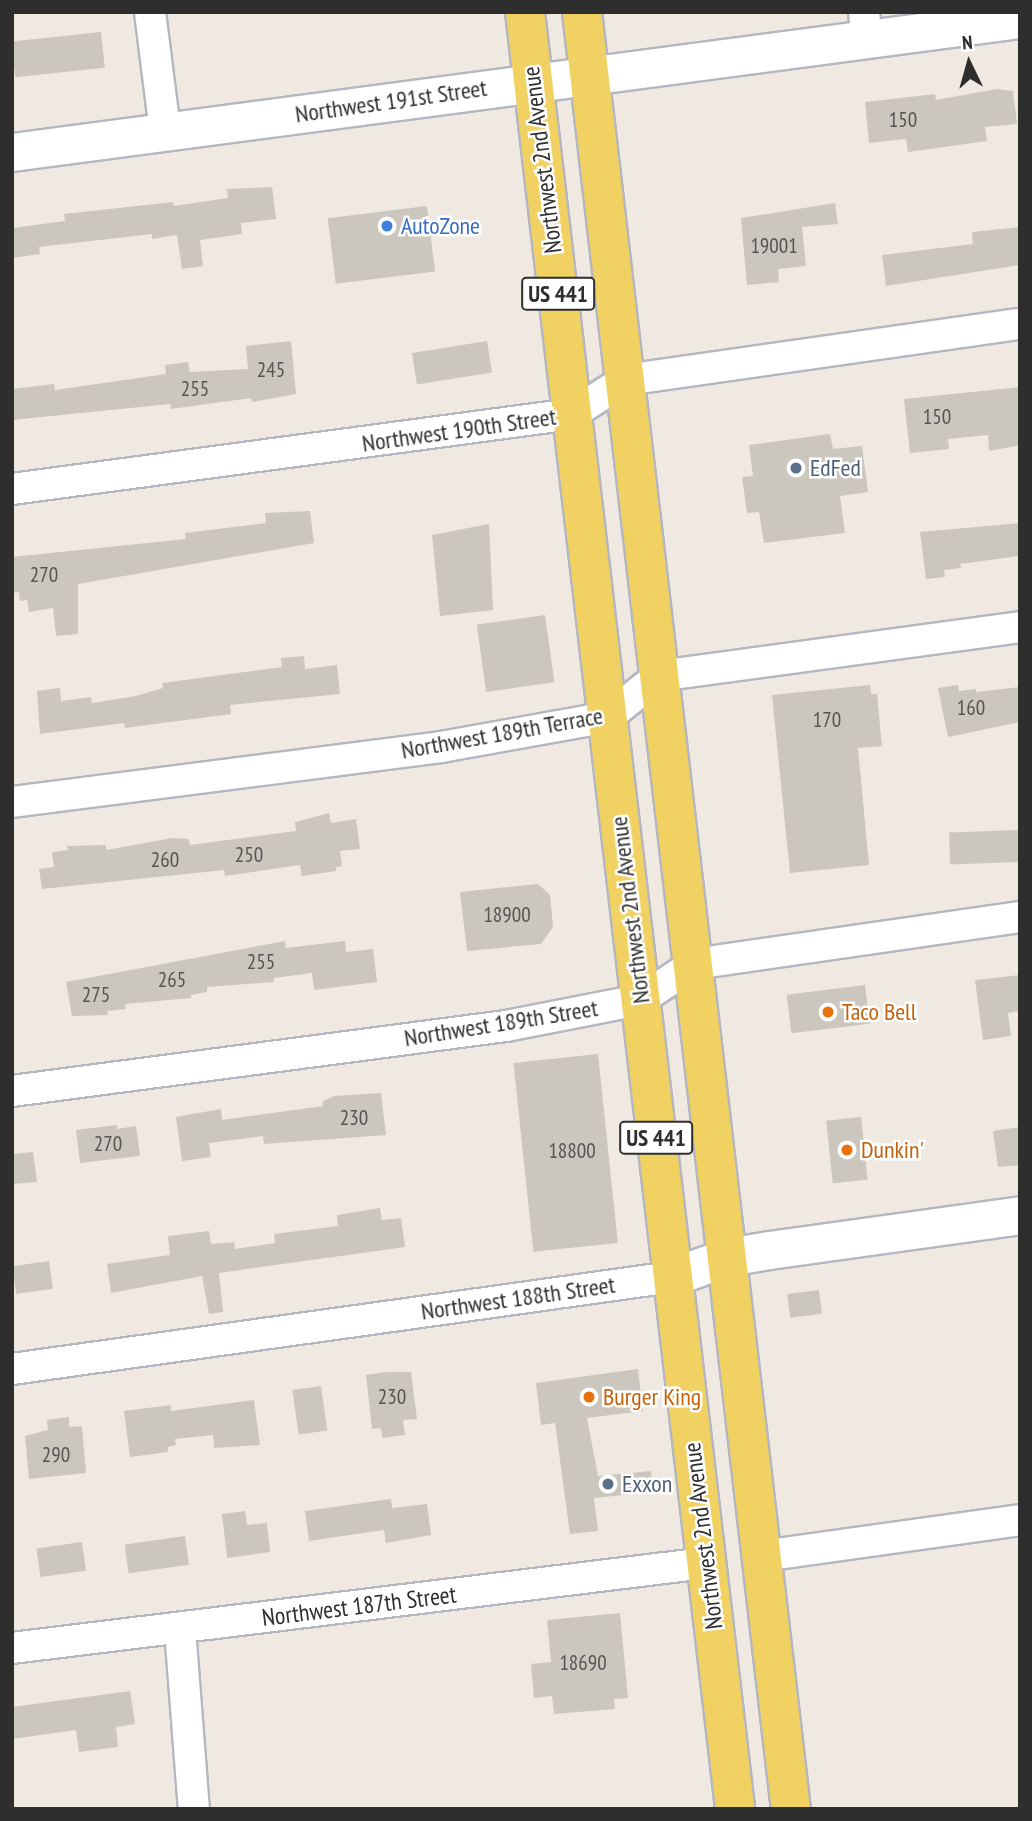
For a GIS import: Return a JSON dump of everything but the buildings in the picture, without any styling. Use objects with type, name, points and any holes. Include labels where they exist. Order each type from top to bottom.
[{"type":"main road","name":"Northwest 2nd Avenue","points":[[525,12],[735,1809]]},
{"type":"main road","name":"US 441","points":[[582,12],[791,1809]]},
{"type":"main road","points":[[705,1563],[724,1561],[743,1581],[754,1653],[763,1667],[775,1671]]},
{"type":"street","points":[[150,12],[165,131]]},
{"type":"street","name":"Northwest 191st Street","points":[[12,152],[589,75],[866,26],[1020,19]]},
{"type":"street","name":"Northwest 190th Street","points":[[12,489],[572,415],[625,380],[1020,324]]},
{"type":"street","points":[[659,676],[1020,627]]},
{"type":"street","name":"Northwest 189th Terrace","points":[[12,802],[441,747],[608,717],[659,676]]},
{"type":"street","name":"Northwest 189th Street","points":[[12,1091],[506,1026],[640,1000],[694,964],[1020,917]]},
{"type":"street","name":"Northwest 188th Street","points":[[12,1369],[672,1277],[727,1257],[1020,1215]]},
{"type":"street","points":[[762,1556],[1020,1520]]},
{"type":"street","name":"Northwest 187th Street","points":[[12,1648],[705,1563]]},
{"type":"street","points":[[180,1629],[194,1809]]},
{"type":"place","name":"AutoZone","points":[[387,226]]},
{"type":"place","name":"EdFed","points":[[796,468]]},
{"type":"place","name":"Taco Bell","points":[[828,1012]]},
{"type":"place","name":"Dunkin'","points":[[847,1150]]},
{"type":"place","name":"Burger King","points":[[589,1397]]},
{"type":"place","name":"Exxon","points":[[608,1484]]}]
